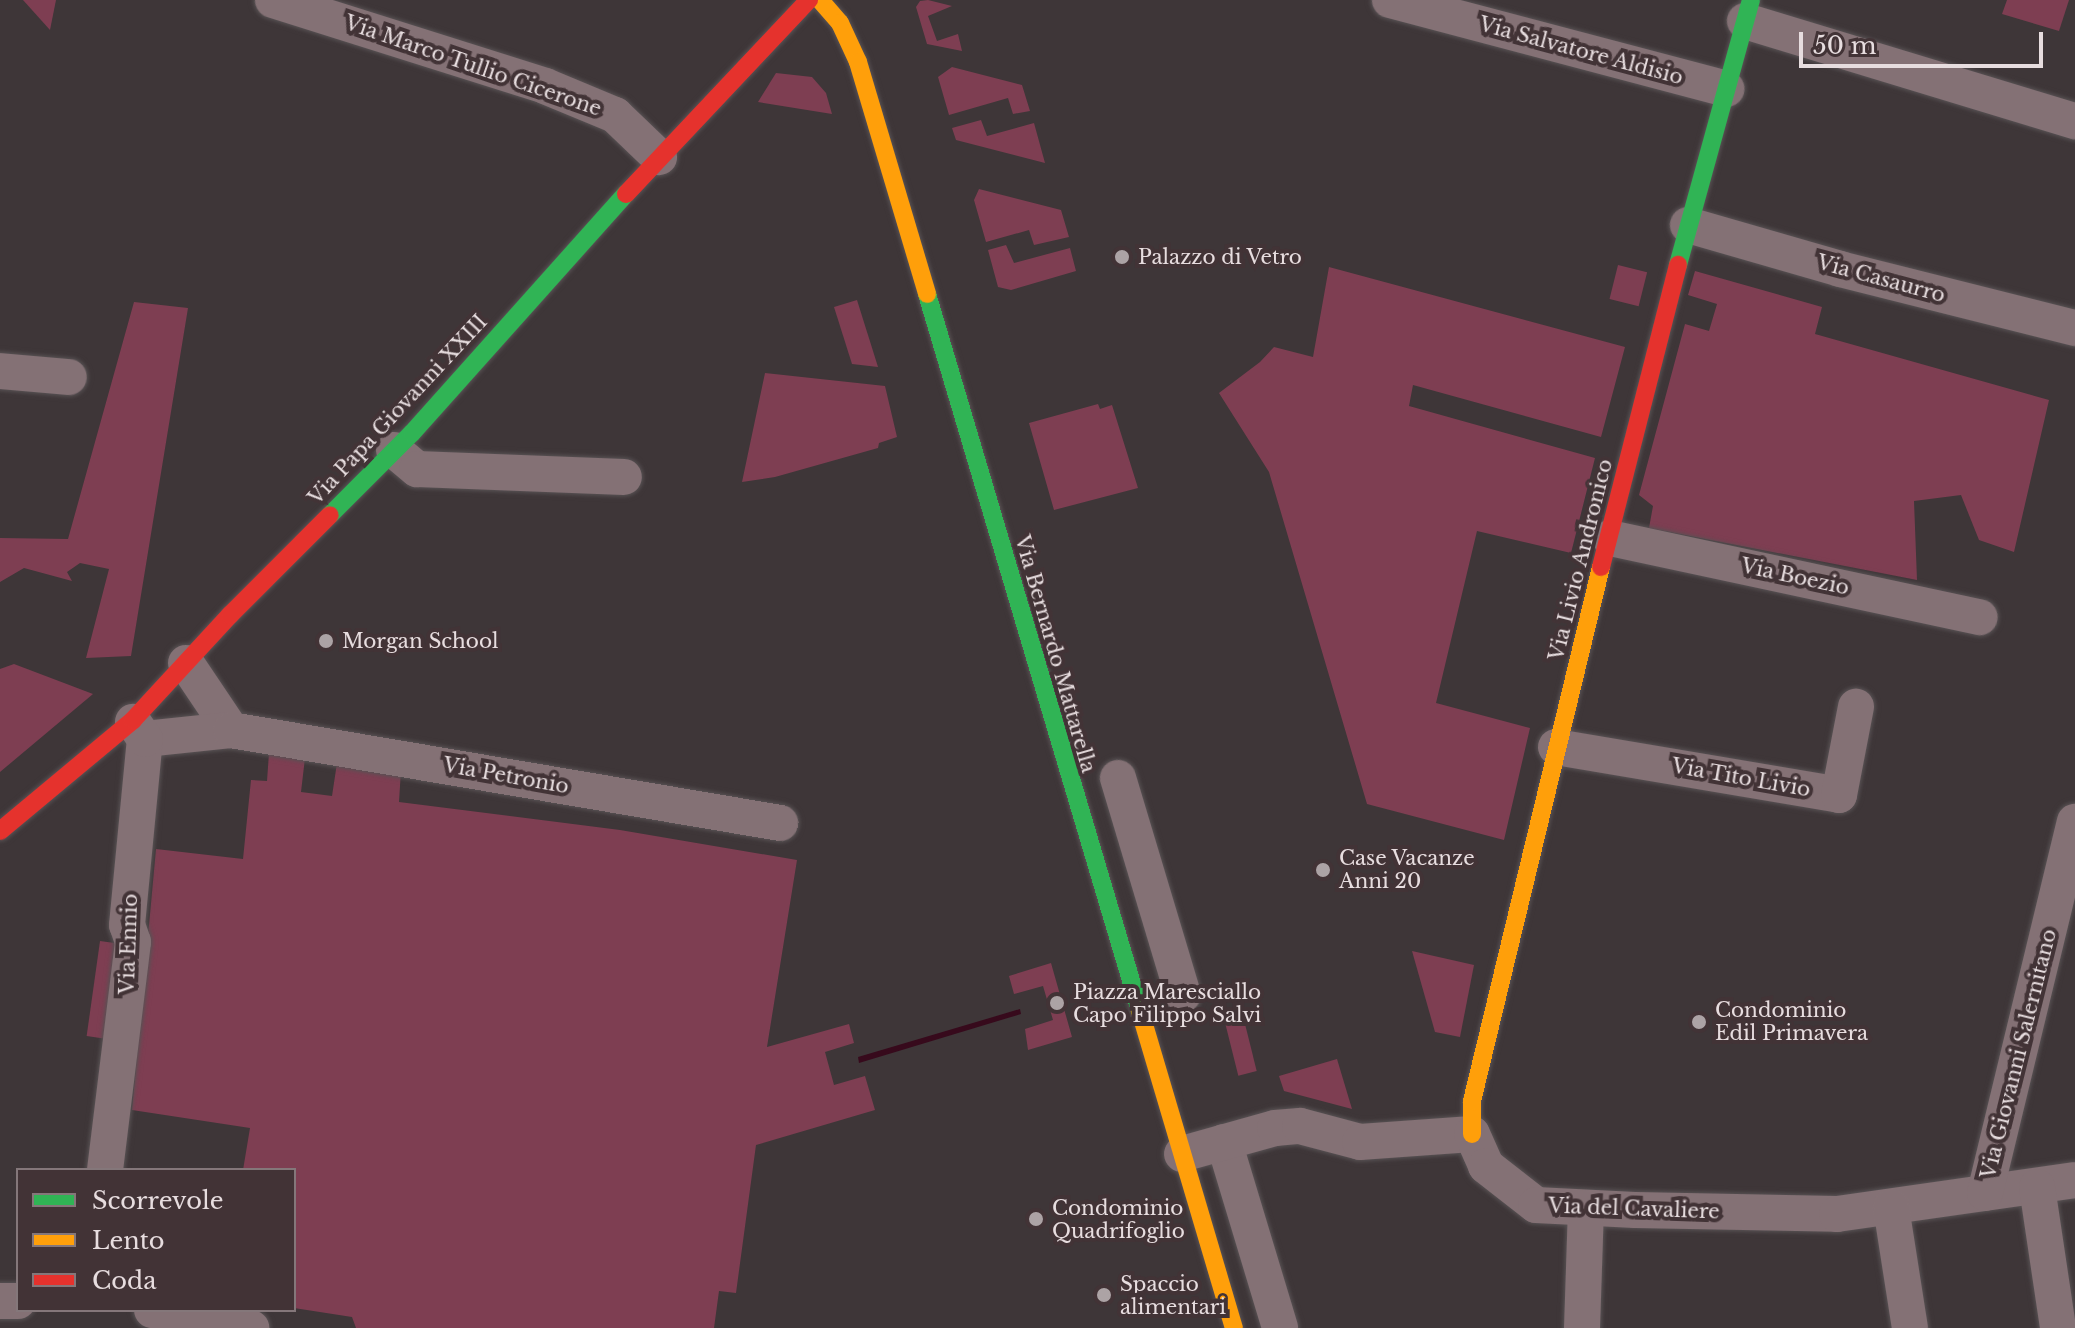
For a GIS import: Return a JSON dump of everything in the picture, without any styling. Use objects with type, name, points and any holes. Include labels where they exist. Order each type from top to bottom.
[{"type":"street","name":"Via Marco Tullio Cicerone","points":[[273,0],[369,14],[615,115],[659,157]]},
{"type":"street","name":"Via Papa Giovanni XXIII","points":[[195,677],[394,450],[659,157],[809,0]]},
{"type":"street","name":"Via Bernardo Mattarella","points":[[820,0],[840,23],[858,62],[1234,1328]]},
{"type":"street","name":"Via Salvatore Aldisio","points":[[1390,0],[1726,89]]},
{"type":"street","points":[[1748,10],[2075,121]]},
{"type":"street","name":"Via Livio Andronico","points":[[1472,1134],[1472,1101],[1556,747],[1688,225],[1748,10]]},
{"type":"street","name":"Via Casaurro","points":[[1688,225],[1840,269],[2075,328]]},
{"type":"street","points":[[0,371],[69,377]]},
{"type":"street","points":[[394,450],[417,469],[624,477]]},
{"type":"street","name":"Via Boezio","points":[[1610,538],[1980,617]]},
{"type":"street","points":[[0,831],[139,730],[195,677],[231,730]]},
{"type":"street","name":"Via Tito Livio","points":[[1556,747],[1839,795],[1856,707]]},
{"type":"street","name":"Via Petronio","points":[[139,730],[231,730],[780,823]]},
{"type":"street","name":"Via Ennio","points":[[105,1168],[133,942],[127,925],[139,730]]},
{"type":"street","points":[[1118,778],[1183,994]]},
{"type":"street","name":"Via Giovanni Salernitano","points":[[1985,1193],[2075,822]]},
{"type":"street","points":[[1182,1154],[1275,1128],[1300,1126],[1360,1142],[1472,1134]]},
{"type":"street","name":"Via del Cavaliere","points":[[1472,1134],[1486,1166],[1536,1205],[1837,1214],[2075,1180]]},
{"type":"street","points":[[1224,1142],[1280,1328]]},
{"type":"street","points":[[2037,1187],[2058,1328]]},
{"type":"street","points":[[1891,1207],[1910,1328]]},
{"type":"street","points":[[1582,1328],[1586,1208]]},
{"type":"street","points":[[163,1312],[251,1328]]},
{"type":"shaded area","points":[[23,0],[56,0],[50,30]]},
{"type":"shaded area","points":[[2007,0],[2069,0],[2059,31],[2002,14]]},
{"type":"shaded area","points":[[920,1],[952,6],[928,16],[937,41],[958,34],[962,51],[927,44],[916,7]]},
{"type":"shaded area","points":[[952,67],[1022,85],[1030,111],[1013,114],[1008,98],[949,115],[938,77]]},
{"type":"shaded area","points":[[776,73],[812,77],[826,93],[832,114],[758,102]]},
{"type":"shaded area","points":[[981,120],[987,136],[1034,123],[1045,163],[956,140],[952,128]]},
{"type":"shaded area","points":[[979,189],[1061,210],[1069,237],[1034,245],[1029,230],[986,242],[974,200]]},
{"type":"shaded area","points":[[1006,245],[1014,263],[1070,248],[1076,271],[1011,290],[998,287],[988,250]]},
{"type":"shaded area","points":[[1618,265],[1647,272],[1639,306],[1610,299]]},
{"type":"shaded area","points":[[1329,267],[1625,347],[1601,437],[1413,385],[1409,406],[1595,458],[1571,553],[1477,531],[1436,703],[1530,728],[1504,840],[1367,804],[1269,472],[1219,393],[1260,362],[1274,347],[1313,357]]},
{"type":"shaded area","points":[[1695,271],[1822,307],[1815,334],[2049,400],[2014,552],[1979,540],[1961,495],[1914,501],[1917,580],[1649,528],[1653,506],[1639,495],[1685,324],[1709,331],[1717,304],[1688,295]]},
{"type":"shaded area","points":[[857,300],[878,367],[852,364],[834,307]]},
{"type":"shaded area","points":[[134,302],[188,308],[131,656],[86,658],[109,569],[80,563],[67,572],[72,581],[24,568],[0,582],[0,538],[68,539]]},
{"type":"shaded area","points":[[765,373],[885,386],[897,437],[879,443],[878,448],[775,477],[742,482]]},
{"type":"shaded area","points":[[1098,404],[1100,409],[1112,405],[1138,488],[1054,510],[1029,423]]},
{"type":"shaded area","points":[[14,664],[93,694],[0,772],[0,669]]},
{"type":"shaded area","points":[[269,753],[305,758],[301,792],[332,796],[337,763],[401,770],[399,802],[620,830],[797,860],[767,1047],[849,1024],[854,1043],[825,1052],[834,1085],[865,1076],[875,1110],[756,1145],[736,1293],[719,1291],[714,1328],[356,1328],[352,1317],[296,1308],[296,1168],[243,1168],[250,1128],[132,1110],[156,849],[243,859],[251,780],[267,781]]},
{"type":"shaded area","points":[[100,941],[122,944],[108,1039],[87,1036]]},
{"type":"shaded area","points":[[1412,951],[1474,965],[1460,1037],[1435,1032]]},
{"type":"shaded area","points":[[1051,963],[1072,1037],[1028,1050],[1025,1029],[1053,1020],[1043,986],[1014,994],[1009,976]]},
{"type":"shaded area","points":[[1241,1008],[1257,1071],[1238,1076],[1223,1013]]},
{"type":"shaded area","points":[[1020,1009],[1021,1014],[859,1063],[858,1057]]},
{"type":"shaded area","points":[[1337,1059],[1352,1109],[1284,1091],[1279,1076]]},
{"type":"traffic: fast","points":[[1678,265],[1751,0]]},
{"type":"traffic: fast","points":[[330,515],[412,433],[626,194]]},
{"type":"traffic: fast","points":[[927,294],[1140,1011]]},
{"type":"traffic: slow","points":[[820,0],[840,23],[858,62],[927,294]]},
{"type":"traffic: slow","points":[[1472,1134],[1472,1101],[1601,567]]},
{"type":"traffic: slow","points":[[1140,1011],[1234,1328]]},
{"type":"traffic: jam","points":[[626,194],[809,0]]},
{"type":"traffic: jam","points":[[1601,567],[1678,265]]},
{"type":"traffic: jam","points":[[0,831],[133,720],[230,615],[330,515]]},
{"type":"place","name":"Palazzo di Vetro","points":[[1122,257]]},
{"type":"place","name":"Morgan School","points":[[326,641]]},
{"type":"place","name":"Case Vacanze Anni 20","points":[[1323,870]]},
{"type":"place","name":"Piazza Maresciallo Capo Filippo Salvi","points":[[1057,1003]]},
{"type":"place","name":"Condominio Edil Primavera","points":[[1699,1022]]},
{"type":"place","name":"Condominio Quadrifoglio","points":[[1036,1219]]},
{"type":"place","name":"Spaccio alimentari","points":[[1104,1295]]}]
